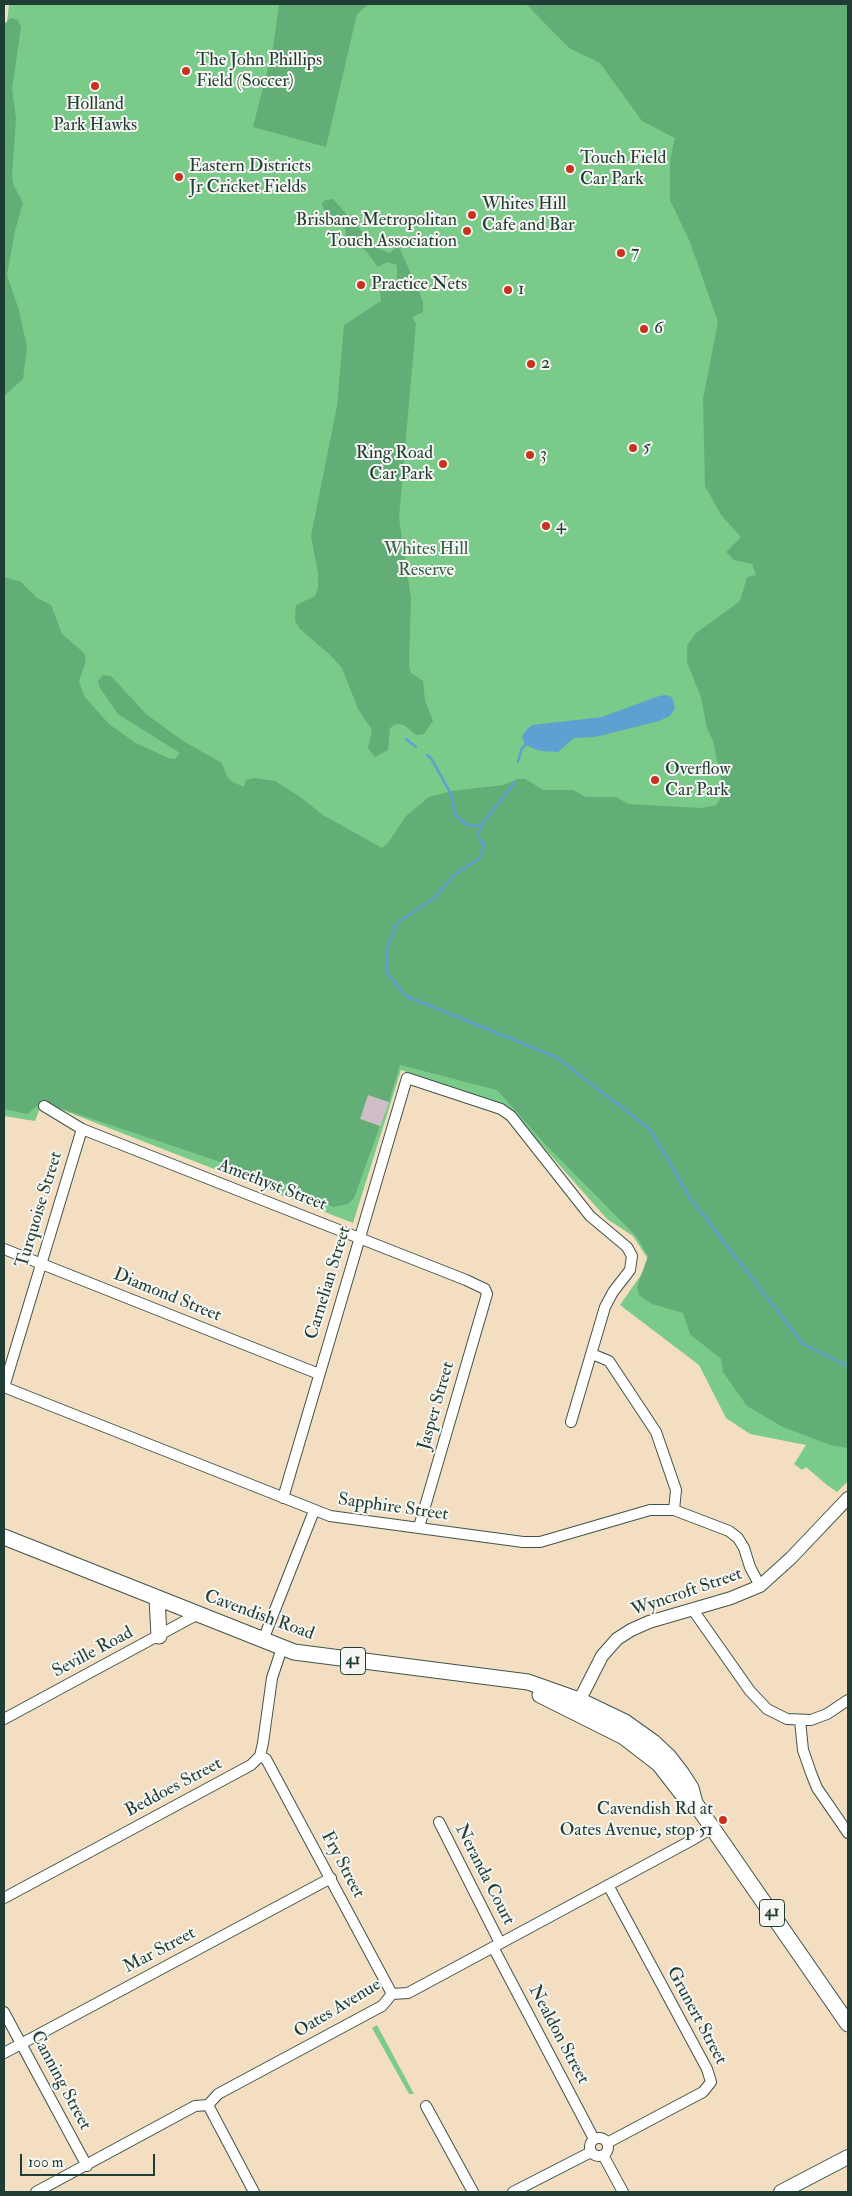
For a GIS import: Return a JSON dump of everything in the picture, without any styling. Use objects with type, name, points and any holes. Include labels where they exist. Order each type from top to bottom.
[{"type":"main road","name":"Cavendish Road","points":[[4,1537],[282,1648],[308,1655],[514,1682],[528,1682],[577,1706],[625,1722],[653,1742],[669,1757],[682,1774],[691,1788],[695,1803],[848,2024]]},
{"type":"main road","points":[[157,1598],[158,1636]]},
{"type":"main road","points":[[781,2192],[848,2157]]},
{"type":"street","name":"Carnelian Street","points":[[283,1498],[407,1078],[501,1109],[511,1116],[590,1216],[626,1247],[632,1256],[630,1270],[613,1292],[606,1307],[592,1354]]},
{"type":"street","name":"Amethyst Street","points":[[44,1106],[82,1129],[466,1280],[485,1289],[487,1294]]},
{"type":"street","name":"Turquoise Street","points":[[4,1387],[82,1129]]},
{"type":"street","name":"Diamond Street","points":[[4,1249],[319,1374]]},
{"type":"street","name":"Jasper Street","points":[[419,1527],[487,1294]]},
{"type":"street","points":[[571,1422],[592,1354],[609,1361],[656,1432],[676,1490],[674,1510]]},
{"type":"street","name":"Sapphire Street","points":[[4,1387],[330,1516],[522,1542],[540,1542],[650,1510],[674,1510],[729,1531],[738,1538],[760,1586]]},
{"type":"street","name":"Wyncroft Street","points":[[577,1706],[602,1656],[617,1639],[639,1626],[746,1593],[760,1586],[791,1558],[848,1498]]},
{"type":"street","points":[[263,1640],[314,1511]]},
{"type":"street","points":[[693,1610],[750,1691],[767,1710],[787,1719],[812,1720],[827,1714],[848,1700]]},
{"type":"street","name":"Seville Road","points":[[4,1719],[198,1614]]},
{"type":"street","points":[[260,1756],[272,1678],[282,1648]]},
{"type":"street","points":[[800,1720],[804,1750],[811,1774],[818,1788],[848,1833]]},
{"type":"street","name":"Fry Street","points":[[260,1756],[266,1759],[392,1994]]},
{"type":"street","name":"Beddoes Street","points":[[4,1898],[251,1765],[260,1756]]},
{"type":"street","name":"Neranda Court","points":[[439,1822],[497,1945]]},
{"type":"street","name":"Oates Avenue","points":[[36,2192],[87,2166],[194,2106],[208,2105],[218,2094],[382,2006],[392,1994],[408,1993],[712,1828]]},
{"type":"street","name":"Mar Street","points":[[4,2053],[331,1878]]},
{"type":"street","name":"Grunert Street","points":[[607,2143],[703,2092],[711,2082],[707,2069],[608,1885]]},
{"type":"street","name":"Nealdon Street","points":[[497,1945],[594,2139]]},
{"type":"street","name":"Canning Street","points":[[4,2012],[87,2166]]},
{"type":"street","points":[[208,2105],[254,2192]]},
{"type":"street","points":[[426,2106],[473,2192]]},
{"type":"street","points":[[602,2138],[607,2143],[608,2150],[603,2155],[596,2156],[591,2152],[589,2144],[594,2139],[602,2138]]},
{"type":"street","points":[[513,2192],[591,2152]]},
{"type":"street","points":[[603,2155],[623,2192]]},
{"type":"shaded area","points":[[368,1095],[389,1102],[380,1126],[360,1119]]},
{"type":"green space","name":"Whites Hill Reserve","points":[[9,4],[848,4],[848,1481],[837,1492],[806,1467],[802,1470],[794,1464],[806,1445],[750,1434],[726,1418],[699,1365],[620,1305],[650,1262],[633,1236],[607,1219],[507,1106],[401,1070],[353,1223],[42,1102],[35,1121],[4,1116],[4,50]],"holes":[[[368,1095],[389,1102],[380,1126],[360,1119]]]},
{"type":"green space","points":[[279,4],[369,4],[357,14],[326,147],[253,127],[273,48]]},
{"type":"green space","points":[[526,4],[848,4],[848,1448],[830,1445],[783,1427],[747,1406],[723,1372],[721,1359],[690,1334],[683,1313],[652,1304],[639,1295],[637,1287],[648,1256],[636,1236],[546,1145],[497,1090],[400,1065],[389,1102],[368,1095],[360,1119],[380,1126],[354,1198],[348,1204],[333,1207],[289,1185],[42,1102],[27,1114],[4,1109],[4,577],[21,582],[37,598],[51,605],[62,634],[84,653],[86,661],[79,681],[84,696],[109,724],[134,742],[168,758],[175,759],[180,753],[118,714],[100,688],[98,681],[103,675],[111,676],[146,714],[183,741],[222,763],[231,781],[244,787],[246,780],[254,778],[275,781],[299,796],[323,815],[382,848],[388,843],[406,816],[429,797],[452,791],[504,785],[517,779],[525,779],[544,790],[573,790],[586,797],[616,797],[628,804],[702,808],[716,805],[720,799],[722,784],[713,741],[707,728],[701,697],[687,662],[687,646],[695,634],[740,601],[747,577],[756,575],[752,564],[734,560],[726,552],[741,537],[721,515],[705,486],[703,399],[718,322],[690,242],[670,200],[670,160],[675,138],[642,121],[600,63],[569,48]]},
{"type":"green space","points":[[11,18],[18,20],[21,27],[12,89],[16,118],[12,176],[13,184],[23,203],[15,231],[7,275],[19,310],[27,347],[23,379],[4,396],[4,24]]},
{"type":"green space","points":[[333,199],[377,248],[390,253],[398,245],[423,301],[423,312],[412,317],[416,323],[399,518],[411,598],[409,665],[411,673],[423,681],[425,700],[433,721],[424,734],[416,735],[404,725],[396,724],[390,728],[388,750],[375,757],[368,748],[372,730],[358,709],[342,668],[299,628],[295,620],[296,605],[315,596],[318,588],[318,573],[311,536],[337,406],[344,325],[381,301],[380,291],[397,290],[397,265],[387,262],[378,267],[366,251],[346,238],[345,224],[339,217],[325,214],[322,203],[325,200]]},
{"type":"green space","points":[[377,2025],[414,2094],[409,2094],[372,2028]]},
{"type":"water","points":[[666,695],[672,697],[675,708],[670,716],[659,721],[595,737],[574,738],[558,752],[541,751],[524,743],[522,736],[533,725],[602,717]]},
{"type":"waterway","points":[[406,739],[416,747]]},
{"type":"waterway","points":[[518,762],[522,748],[527,744]]},
{"type":"waterway","points":[[427,755],[431,758],[451,794],[455,814],[465,824],[480,826]]},
{"type":"waterway","points":[[515,782],[481,826],[478,836],[484,845],[480,858],[454,875],[433,899],[397,923],[387,949],[387,973],[406,996],[556,1057],[650,1129],[690,1198],[803,1344],[848,1366]]},
{"type":"place","name":"The John Phillips Field (Soccer)","points":[[186,71]]},
{"type":"place","name":"Holland Park Hawks","points":[[95,86]]},
{"type":"place","name":"Touch Field Car Park","points":[[570,169]]},
{"type":"place","name":"Eastern Districts Jr Cricket Fields","points":[[179,177]]},
{"type":"place","name":"Whites Hill Cafe and Bar","points":[[472,215]]},
{"type":"place","name":"Brisbane Metropolitan Touch Association","points":[[467,231]]},
{"type":"place","name":"7","points":[[621,253]]},
{"type":"place","name":"Practice Nets","points":[[361,285]]},
{"type":"place","name":"1","points":[[508,290]]},
{"type":"place","name":"6","points":[[644,329]]},
{"type":"place","name":"2","points":[[531,364]]},
{"type":"place","name":"5","points":[[633,448]]},
{"type":"place","name":"3","points":[[530,455]]},
{"type":"place","name":"Ring Road Car Park","points":[[443,464]]},
{"type":"place","name":"4","points":[[546,526]]},
{"type":"place","name":"Overflow Car Park","points":[[655,780]]},
{"type":"place","name":"Cavendish Rd at Oates Avenue, stop 51","points":[[723,1820]]}]
